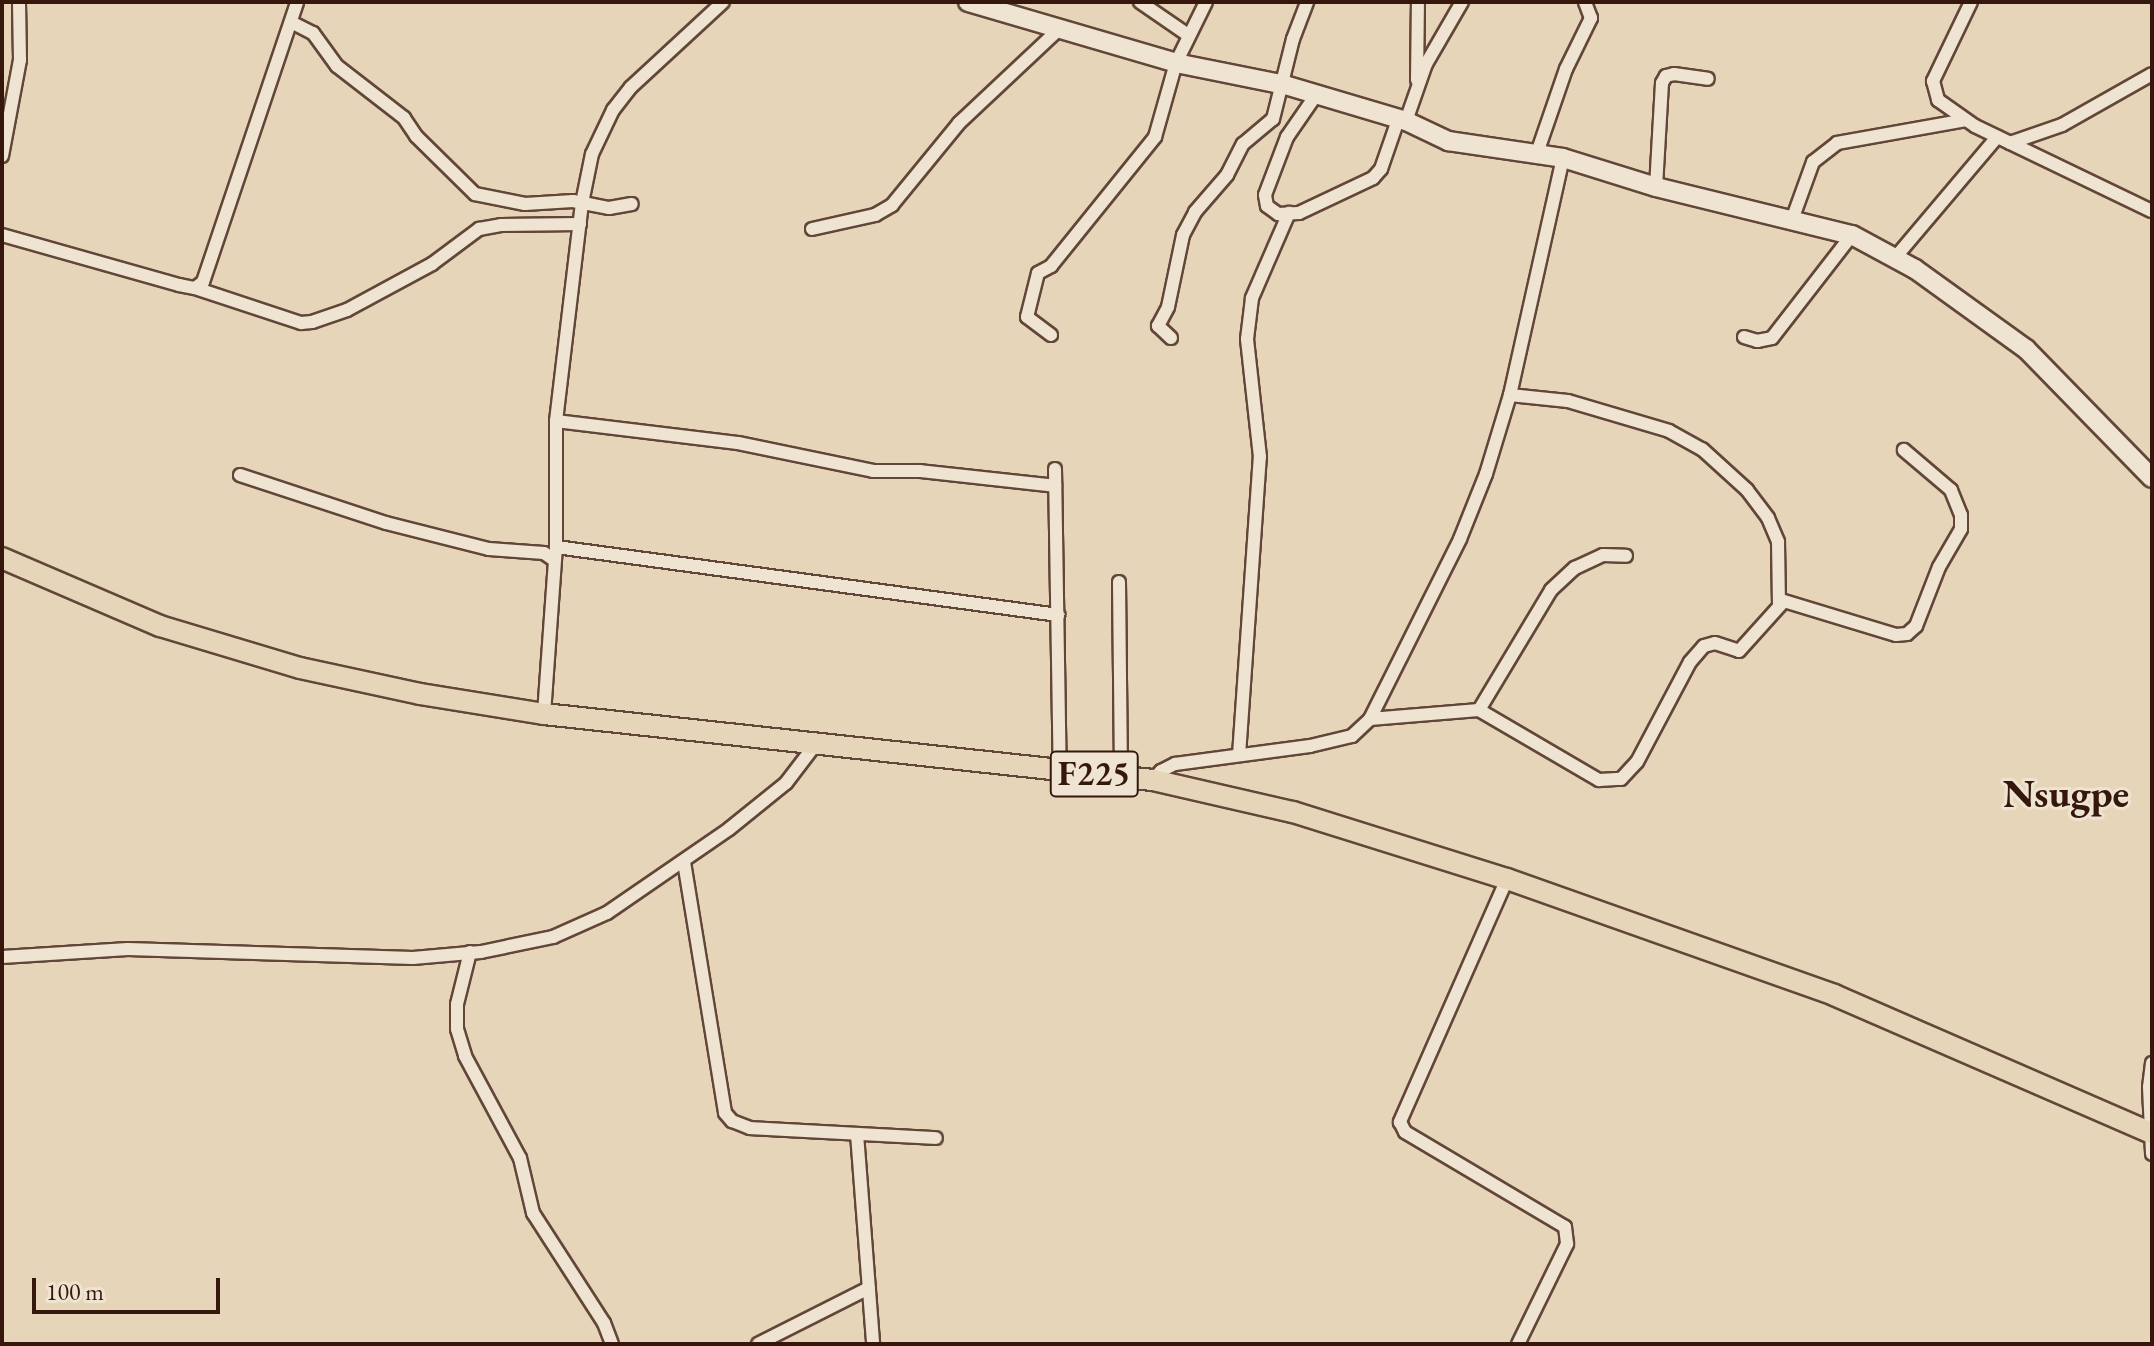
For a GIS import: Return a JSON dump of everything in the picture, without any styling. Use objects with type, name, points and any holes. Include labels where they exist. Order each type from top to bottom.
[{"type":"main road","name":"F225","points":[[2,558],[160,626],[286,664],[420,694],[544,714],[1153,780],[1306,816],[1507,879],[1834,995],[2151,1133]]},
{"type":"street","points":[[2,156],[20,60],[19,2]]},
{"type":"street","points":[[195,288],[203,282],[212,264],[297,2]]},
{"type":"street","points":[[544,714],[555,553],[556,421],[582,203],[592,154],[613,110],[631,87],[723,2]]},
{"type":"street","points":[[968,2],[1176,63],[1285,85],[1402,120],[1448,141],[1563,158],[1656,187],[1852,235],[1915,269],[2026,349],[2151,476]]},
{"type":"street","points":[[1140,2],[1188,35]]},
{"type":"street","points":[[1051,335],[1027,317],[1038,273],[1051,266],[1155,137],[1176,63],[1206,2]]},
{"type":"street","points":[[1171,338],[1158,326],[1168,307],[1183,235],[1195,212],[1227,175],[1243,144],[1273,119],[1285,85],[1293,39],[1307,2]]},
{"type":"street","points":[[1416,91],[1418,2]]},
{"type":"street","points":[[1316,95],[1287,137],[1265,195],[1267,206],[1278,214],[1299,213],[1373,178],[1381,169],[1426,64],[1462,2]]},
{"type":"street","points":[[1536,156],[1570,58],[1591,18],[1585,2]]},
{"type":"street","points":[[1971,2],[1933,81],[1938,100],[1997,137],[2152,211]]},
{"type":"street","points":[[291,22],[313,33],[337,66],[404,118],[416,136],[475,194],[525,204],[582,203],[609,208],[632,204]]},
{"type":"street","points":[[812,229],[875,215],[892,205],[959,123],[1058,30]]},
{"type":"street","points":[[1656,187],[1662,83],[1666,76],[1674,74],[1708,79]]},
{"type":"street","points":[[2010,143],[2073,120],[2152,74]]},
{"type":"street","points":[[1792,220],[1813,162],[1823,151],[1853,138],[1966,120]]},
{"type":"street","points":[[1894,259],[1997,137]]},
{"type":"street","points":[[1153,780],[1161,771],[1175,764],[1310,746],[1352,736],[1370,719],[1460,539],[1486,474],[1510,395],[1563,158]]},
{"type":"street","points":[[1239,755],[1260,457],[1247,339],[1252,298],[1289,213]]},
{"type":"street","points":[[2,235],[195,288],[301,323],[347,310],[432,264],[479,229],[501,225],[580,224]]},
{"type":"street","points":[[1744,337],[1757,341],[1772,338],[1852,235]]},
{"type":"street","points":[[1510,395],[1568,401],[1669,431],[1702,449],[1747,490],[1768,518],[1778,542],[1779,605]]},
{"type":"street","points":[[556,421],[738,443],[873,471],[920,471],[1055,486]]},
{"type":"street","points":[[1370,719],[1479,710],[1599,780],[1621,779],[1637,762],[1690,662],[1704,646],[1715,643],[1739,651],[1784,601],[1896,635],[1907,634],[1916,626],[1939,567],[1961,529],[1961,515],[1951,490],[1904,450]]},
{"type":"street","points":[[1055,469],[1060,771]]},
{"type":"street","points":[[240,475],[386,523],[489,549],[555,553],[1058,615]]},
{"type":"street","points":[[1479,710],[1551,590],[1575,568],[1603,555],[1626,556]]},
{"type":"street","points":[[1119,582],[1121,776]]},
{"type":"street","points":[[2,957],[128,949],[413,958],[470,952],[553,937],[607,913],[684,862],[786,783],[815,745]]},
{"type":"street","points":[[684,862],[725,1113],[732,1121],[750,1128],[936,1138]]},
{"type":"street","points":[[1507,879],[1400,1122],[1405,1132],[1565,1227],[1567,1244],[1520,1333],[1518,1344]]},
{"type":"street","points":[[470,952],[457,1004],[457,1029],[465,1056],[520,1158],[533,1213],[604,1323],[612,1344]]},
{"type":"street","points":[[2152,1063],[2152,1154]]},
{"type":"street","points":[[857,1134],[873,1344]]},
{"type":"street","points":[[758,1344],[869,1288]]},
{"type":"district","name":"Nsugpe","points":[[2066,793]]}]
